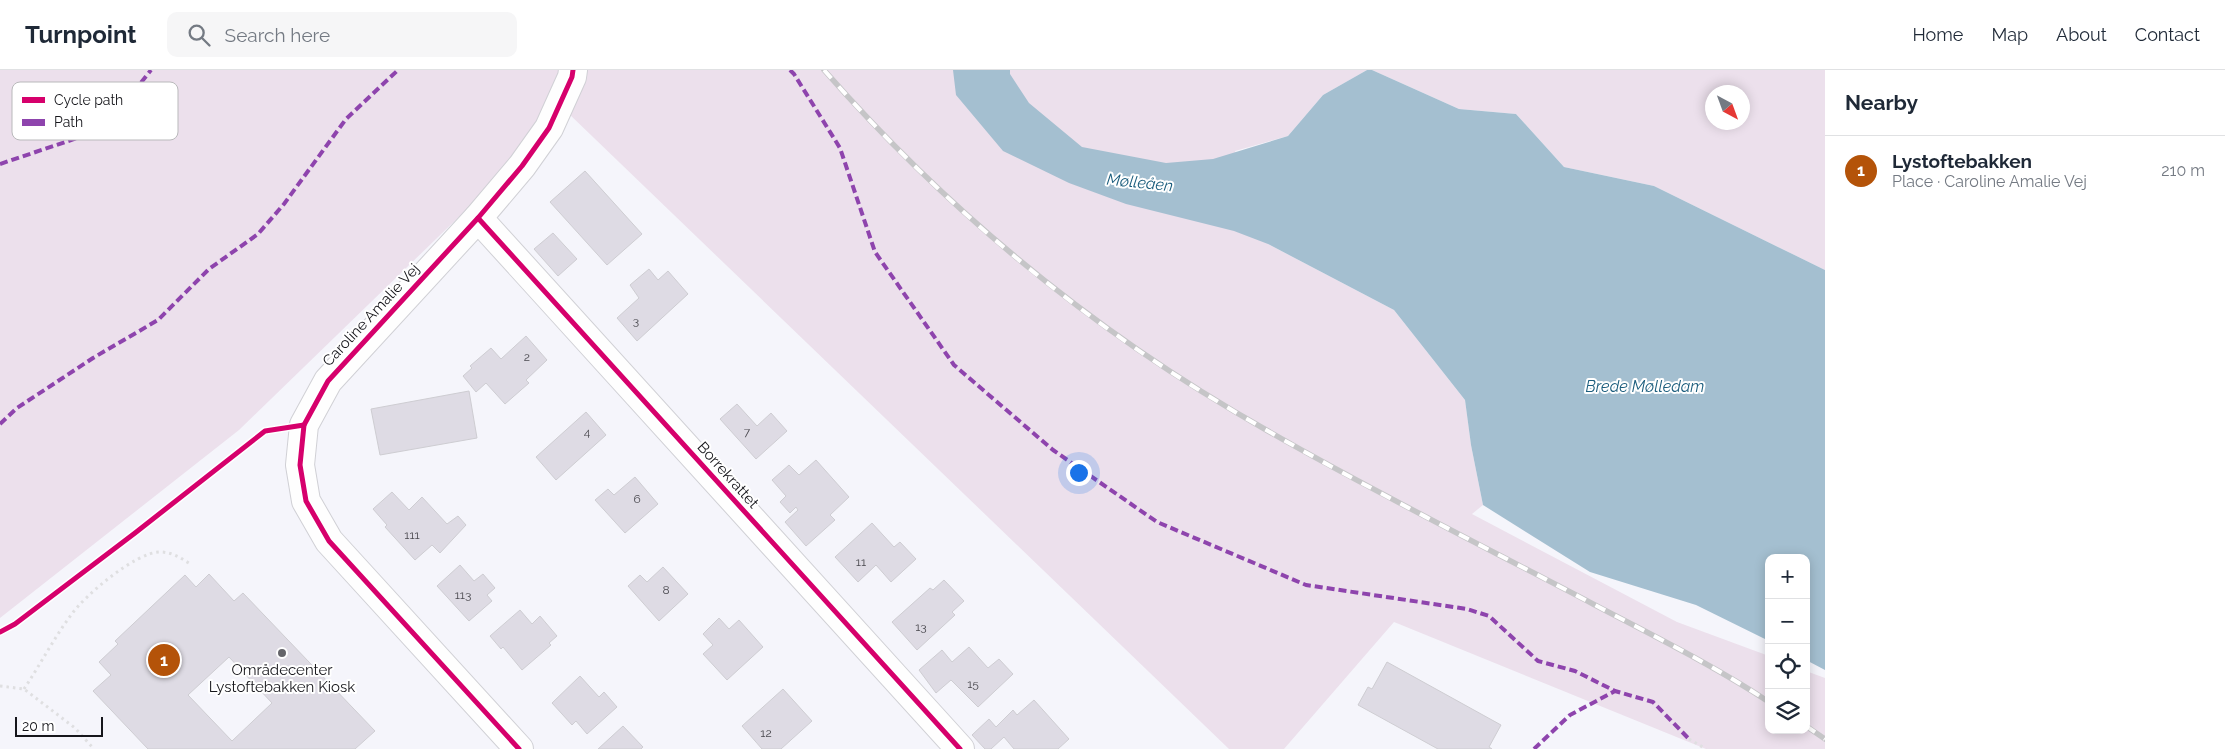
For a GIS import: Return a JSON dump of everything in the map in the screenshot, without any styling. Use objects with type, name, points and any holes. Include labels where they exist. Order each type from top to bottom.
[{"type":"street","name":"Caroline Amalie Vej","points":[[519,749],[329,541],[306,501],[300,465],[304,425],[328,381],[478,218],[522,166],[549,128],[572,77],[573,70]]},
{"type":"street","name":"Borrekrattet","points":[[478,218],[960,749]]},
{"type":"path","points":[[24,689],[72,613],[108,580],[138,558],[160,552],[175,554],[192,565]]},
{"type":"path","points":[[0,686],[24,689],[75,728],[94,749]]},
{"type":"path","points":[[1690,739],[1706,749]]},
{"type":"shaded area","points":[[0,70],[1367,70],[1323,95],[1288,136],[1235,151],[1268,244],[1394,310],[1465,400],[1471,445],[1483,505],[1472,514],[1677,622],[1765,655],[1765,734],[1810,734],[1810,672],[1825,678],[1825,749],[1706,749],[1394,622],[1284,749],[1229,749],[567,112],[239,430],[0,618]]},
{"type":"shaded area","points":[[1372,70],[1825,70],[1825,270],[1654,186],[1564,167],[1516,114],[1459,109]]},
{"type":"water","name":"Brede Mølledam","points":[[953,70],[1010,70],[1010,74],[1029,103],[1082,147],[1166,163],[1213,159],[1288,136],[1323,95],[1367,70],[1372,70],[1459,109],[1516,114],[1564,167],[1654,186],[1825,270],[1825,670],[1810,662],[1810,554],[1765,554],[1765,639],[1696,605],[1590,572],[1483,505],[1471,445],[1465,400],[1394,310],[1268,244],[1234,231],[1126,204],[1069,183],[1003,151],[956,95]]},
{"type":"building","points":[[585,171],[642,234],[607,265],[550,202]]},
{"type":"building","points":[[553,233],[577,259],[558,276],[534,249]]},
{"type":"building","points":[[649,269],[658,280],[668,271],[688,294],[637,341],[617,318],[639,298],[630,285]]},
{"type":"building","points":[[526,336],[547,360],[526,380],[529,383],[505,404],[486,383],[476,392],[463,376],[472,368],[470,366],[491,348],[501,359]]},
{"type":"building","points":[[469,391],[477,438],[380,455],[371,409]]},
{"type":"building","points":[[737,404],[757,426],[771,413],[787,431],[756,459],[720,419]]},
{"type":"building","points":[[586,412],[606,435],[556,480],[536,457]]},
{"type":"building","points":[[816,460],[849,497],[830,515],[835,520],[806,546],[785,522],[798,510],[796,507],[790,513],[780,502],[786,496],[772,480],[789,465],[799,475]]},
{"type":"building","points":[[635,477],[658,504],[625,533],[595,500],[608,489],[614,495]]},
{"type":"building","points":[[392,492],[409,510],[422,497],[447,524],[458,516],[466,525],[440,553],[432,545],[415,560],[385,527],[387,525],[373,509]]},
{"type":"building","points":[[872,523],[894,547],[900,542],[916,559],[891,582],[876,565],[858,582],[835,557]]},
{"type":"building","points":[[460,565],[474,581],[483,574],[495,588],[487,595],[492,601],[469,621],[437,586]]},
{"type":"building","points":[[663,567],[688,594],[659,621],[628,586],[640,575],[647,582]]},
{"type":"building","points":[[209,574],[234,601],[243,593],[375,731],[355,749],[148,749],[93,691],[111,675],[99,662],[118,644],[115,641],[185,575],[196,587]],"holes":[[[229,657],[272,703],[232,741],[188,695]]]},
{"type":"building","points":[[944,580],[964,601],[952,612],[955,615],[917,650],[892,622],[930,588],[933,590]]},
{"type":"building","points":[[520,610],[532,624],[540,616],[557,636],[549,643],[551,645],[522,670],[503,647],[501,649],[490,636]]},
{"type":"building","points":[[719,618],[729,629],[739,620],[763,647],[727,680],[703,654],[713,645],[703,634]]},
{"type":"building","points":[[969,647],[988,668],[999,659],[1013,674],[978,707],[951,680],[936,693],[919,670],[942,650],[952,662]]},
{"type":"building","points":[[1387,662],[1501,725],[1489,747],[1492,749],[1438,749],[1358,705],[1368,687],[1372,689]]},
{"type":"building","points":[[580,676],[599,697],[604,692],[617,707],[587,734],[576,721],[572,725],[552,703]]},
{"type":"building","points":[[783,689],[812,721],[781,749],[762,749],[742,726]]},
{"type":"building","points":[[1034,700],[1069,739],[1058,749],[1014,749],[1004,737],[991,749],[985,749],[972,735],[989,719],[996,727],[1013,710],[1017,715]]},
{"type":"building","points":[[623,726],[643,747],[641,749],[598,749]]},
{"type":"railway","points":[[824,70],[873,124],[976,224],[1031,270],[1145,355],[1205,394],[1308,454],[1682,651],[1765,699]]},
{"type":"railway","points":[[1810,729],[1825,739]]},
{"type":"marked path","points":[[141,82],[151,70]]},
{"type":"marked path","points":[[0,424],[17,408],[93,358],[158,320],[209,269],[258,234],[284,204],[346,119],[398,70]]},
{"type":"marked path","points":[[790,70],[840,148],[875,252],[954,365],[1053,450],[1157,522],[1306,585],[1467,609],[1489,616],[1538,661],[1575,671],[1615,691],[1653,702],[1689,739]]},
{"type":"marked path","points":[[0,164],[71,140]]},
{"type":"marked path","points":[[1534,749],[1570,715],[1615,691]]},
{"type":"cycle path","points":[[519,749],[329,541],[306,501],[300,465],[304,425],[328,381],[478,218],[522,166],[549,128],[572,77],[573,70]]},
{"type":"cycle path","points":[[478,218],[960,749]]},
{"type":"cycle path","points":[[0,632],[15,624],[135,533],[265,431],[304,425]]},
{"type":"place","name":"Områdecenter Lystoftebakken Kiosk","points":[[282,653]]},
{"type":"place","name":"Lystoftebakken","points":[[164,660]]},
{"type":"water label","name":"Mølleåen","points":[[1140,182]]}]
